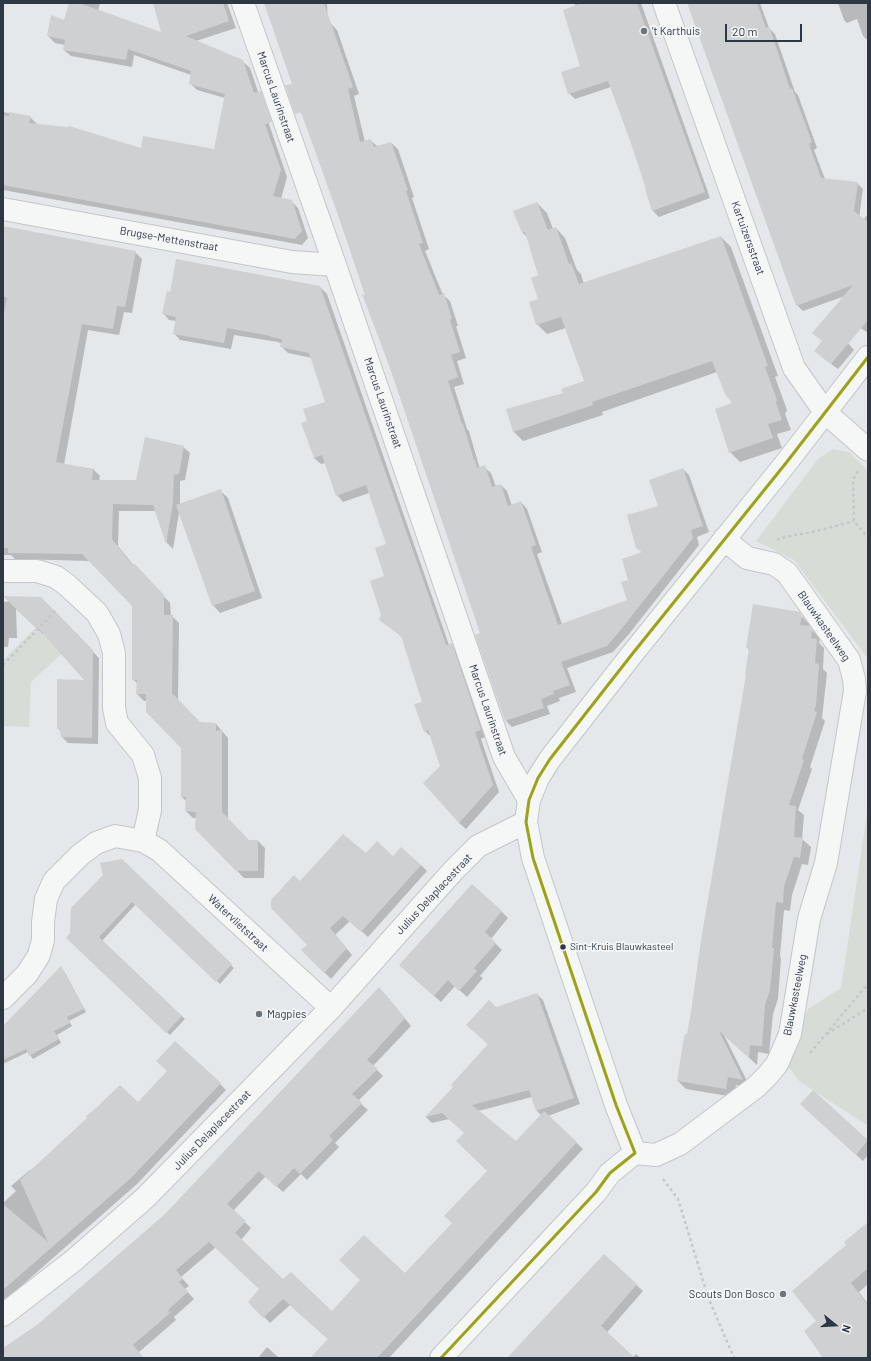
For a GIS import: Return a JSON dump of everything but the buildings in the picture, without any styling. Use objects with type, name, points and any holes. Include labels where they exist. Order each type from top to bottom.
[{"type":"street","name":"Marcus Laurinstraat","points":[[243,3],[335,265],[504,757],[529,800]]},
{"type":"street","name":"Kartuizersstraat","points":[[664,3],[794,368],[826,412],[864,458]]},
{"type":"street","name":"Brugse-Mettenstraat","points":[[3,209],[292,262],[335,265]]},
{"type":"street","points":[[441,1358],[596,1192],[610,1173],[635,1153],[616,1105],[533,858],[526,822],[529,800],[538,778],[550,759],[633,653],[786,464],[868,357]]},
{"type":"street","name":"Blauwkasteelweg","points":[[635,1153],[656,1155],[680,1144],[756,1087],[777,1064],[790,1034],[809,919],[826,864],[855,691],[854,679],[849,660],[787,573],[774,564],[747,558],[724,539]]},
{"type":"street","points":[[3,571],[37,571],[56,577],[74,591],[97,613],[109,634],[114,653],[114,708],[117,723],[144,755],[150,778],[150,810],[143,841]]},
{"type":"street","name":"Julius Delaplacestraat","points":[[3,1315],[73,1261],[145,1198],[331,1008],[453,871],[478,846],[526,822]]},
{"type":"street","name":"Watervlietstraat","points":[[3,998],[27,974],[39,955],[43,940],[43,922],[46,899],[54,881],[80,855],[96,843],[114,836],[143,841],[159,850],[331,1008]]},
{"type":"path","points":[[864,458],[853,480],[854,521],[868,538]]},
{"type":"path","points":[[747,558],[780,538],[817,531],[854,521]]},
{"type":"path","points":[[3,665],[74,591]]},
{"type":"path","points":[[823,1037],[868,1008]]},
{"type":"path","points":[[663,1179],[678,1199],[708,1297],[734,1358]]},
{"type":"shaded area","points":[[833,449],[849,452],[868,471],[868,659],[794,560],[756,541],[818,459]]},
{"type":"shaded area","points":[[54,610],[80,637],[31,682],[29,727],[3,726],[3,660]]},
{"type":"shaded area","points":[[868,806],[868,1126],[799,1081],[787,1065],[808,1009],[841,988]]},
{"type":"transit line","points":[[635,1153],[616,1105],[533,858],[526,822],[529,800],[538,778],[550,759],[786,463],[868,357]]},
{"type":"transit line","points":[[441,1358],[596,1192],[610,1173],[635,1153]]},
{"type":"place","name":"'t Karthuis","points":[[644,31]]},
{"type":"place","name":"Sint-Kruis Blauwkasteel","points":[[563,947]]},
{"type":"place","name":"Magpies","points":[[259,1014]]},
{"type":"place","name":"Scouts Don Bosco","points":[[783,1294]]}]
